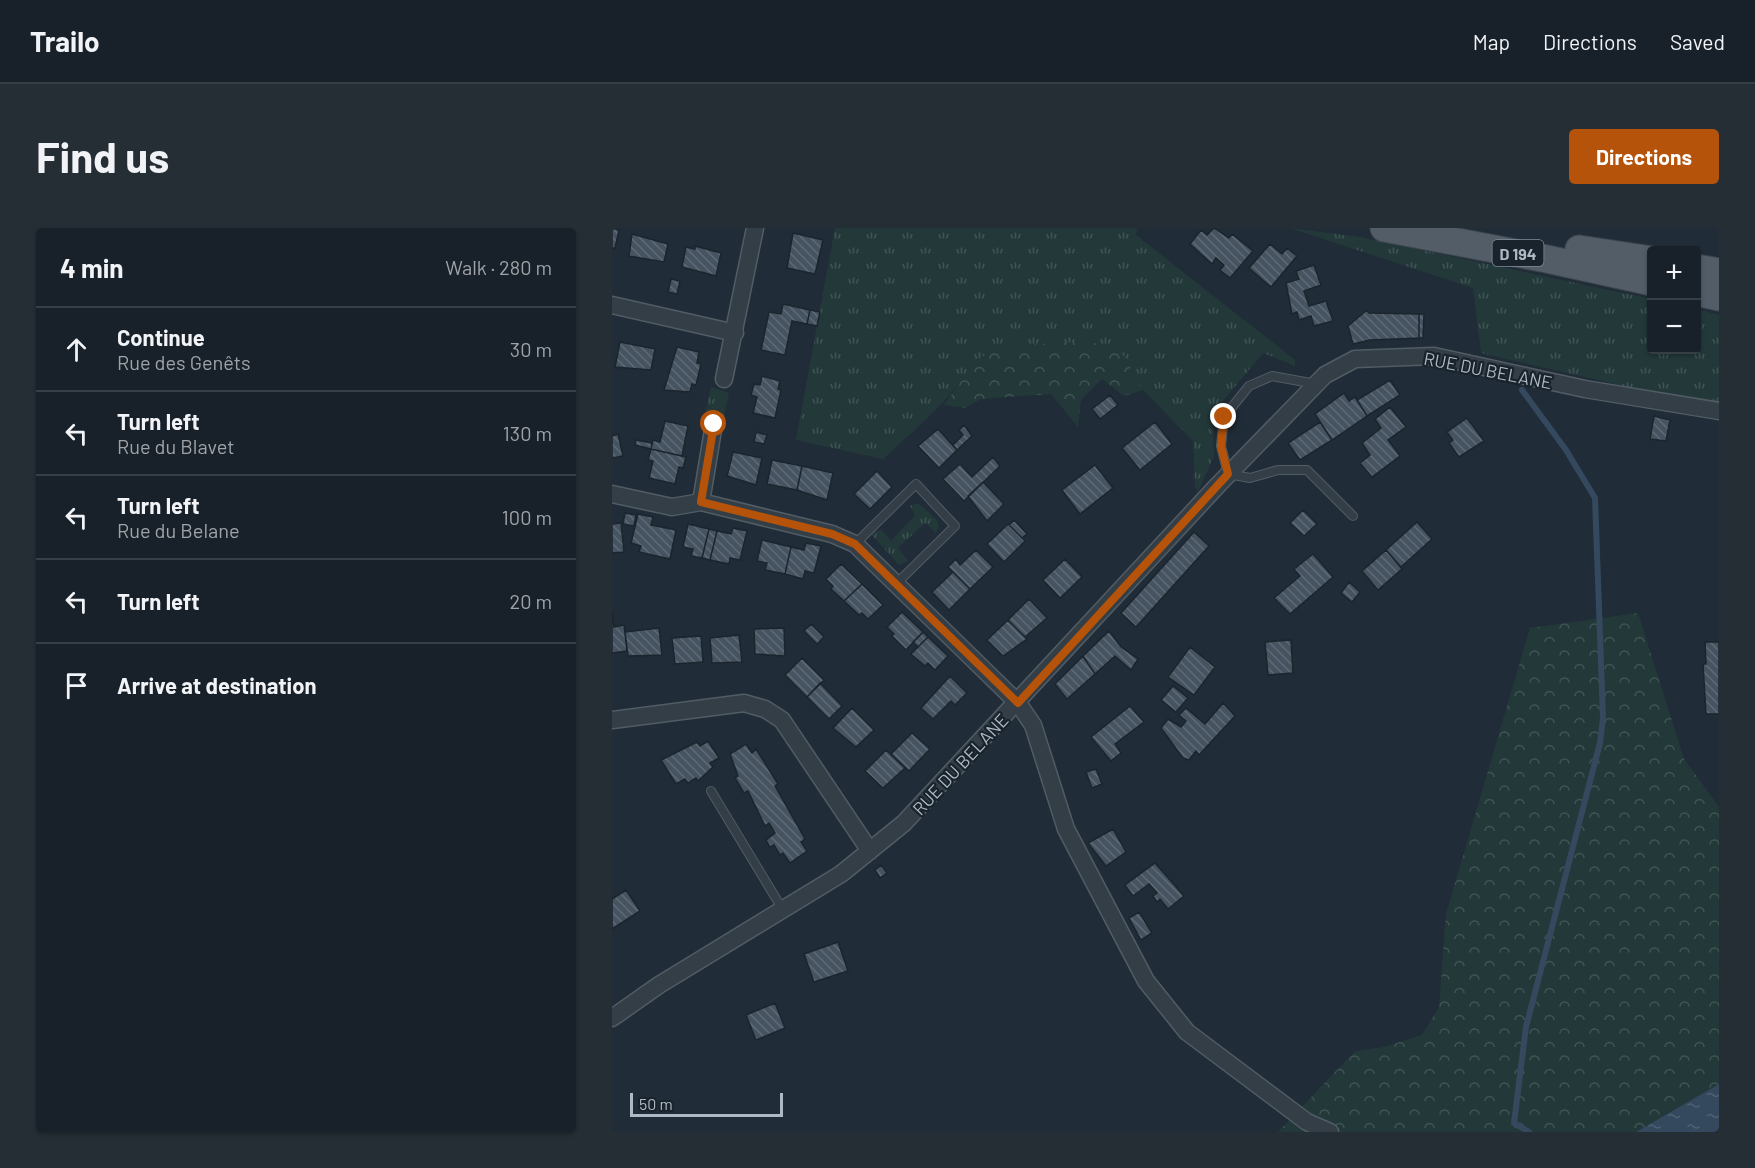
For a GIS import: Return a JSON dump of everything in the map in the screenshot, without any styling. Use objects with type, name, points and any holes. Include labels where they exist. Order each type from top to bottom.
[{"type":"main road","name":"D 194","points":[[1384,228],[1647,281]]},
{"type":"main road","name":"D 194","points":[[1451,228],[1647,259]]},
{"type":"main road","points":[[1701,269],[1719,272]]},
{"type":"main road","points":[[1701,293],[1719,297]]},
{"type":"street","points":[[724,379],[755,228]]},
{"type":"street","points":[[612,305],[735,333]]},
{"type":"street","name":"RUE DU BELANE","points":[[612,1018],[841,874],[904,823],[1018,703],[1228,474],[1324,375],[1355,359],[1434,356],[1585,389],[1719,411]]},
{"type":"street","points":[[701,502],[714,424]]},
{"type":"street","points":[[612,494],[672,507],[701,502],[832,534],[855,544],[1018,703],[1033,725],[1066,829],[1146,981],[1187,1032],[1306,1122],[1330,1132]]},
{"type":"street","points":[[612,720],[744,703],[765,710],[782,720],[870,851]]},
{"type":"lane","points":[[1316,384],[1272,376],[1248,386],[1224,417],[1221,446],[1228,474],[1250,478],[1278,470],[1307,470],[1353,516]]},
{"type":"lane","points":[[855,544],[916,484],[955,526],[897,583]]},
{"type":"lane","points":[[711,791],[783,910]]},
{"type":"green space","points":[[835,228],[1137,228],[1136,235],[1295,360],[1295,366],[1263,353],[1212,414],[1214,456],[1198,492],[1195,487],[1193,441],[1143,390],[1123,355],[977,359],[945,400],[883,459],[796,440]]},
{"type":"green space","points":[[1290,228],[1360,237],[1647,298],[1647,354],[1701,354],[1701,310],[1719,315],[1719,403],[1680,399],[1481,353],[1473,288]]},
{"type":"green space","points":[[1090,341],[1123,355],[1143,390],[1124,396],[1102,379],[1081,400],[1078,427],[1051,394],[981,399],[965,408],[943,405],[977,360],[986,354],[1030,345]]},
{"type":"green space","points":[[711,387],[729,393],[722,423],[704,418]]},
{"type":"green space","points":[[918,503],[937,520],[939,526],[936,533],[925,523],[898,548],[908,561],[899,565],[872,535],[874,531],[882,530],[891,541],[915,515],[910,506]]},
{"type":"green space","points":[[1638,613],[1684,759],[1719,807],[1719,1084],[1636,1132],[1278,1132],[1355,1051],[1384,1047],[1422,1035],[1439,1007],[1446,914],[1530,628]]},
{"type":"water","points":[[1719,1084],[1719,1132],[1636,1132]]},
{"type":"building","points":[[612,228],[619,230],[615,248],[612,248]]},
{"type":"building","points":[[1214,228],[1229,238],[1232,234],[1253,251],[1230,278],[1220,270],[1224,265],[1216,258],[1212,264],[1190,244],[1201,230],[1207,235]]},
{"type":"building","points":[[793,233],[823,240],[815,274],[787,268]]},
{"type":"building","points":[[632,234],[668,244],[664,262],[629,256]]},
{"type":"building","points":[[1270,244],[1282,254],[1287,248],[1297,256],[1271,287],[1249,268]]},
{"type":"building","points":[[695,246],[721,253],[716,276],[682,267],[686,247],[695,249]]},
{"type":"building","points":[[1314,265],[1321,285],[1304,291],[1309,306],[1326,301],[1333,321],[1314,326],[1311,316],[1299,320],[1297,312],[1292,314],[1286,283],[1299,279],[1296,271]]},
{"type":"building","points":[[671,279],[680,281],[677,294],[668,292]]},
{"type":"building","points":[[783,304],[810,310],[807,324],[792,321],[785,355],[761,350],[769,312],[781,314]]},
{"type":"building","points":[[810,310],[820,312],[817,326],[807,324]]},
{"type":"building","points":[[1367,310],[1369,313],[1419,314],[1419,338],[1370,340],[1353,344],[1348,326]]},
{"type":"building","points":[[1419,314],[1424,314],[1423,338],[1419,338]]},
{"type":"building","points":[[620,342],[655,349],[651,370],[615,367]]},
{"type":"building","points":[[677,347],[699,352],[697,363],[701,364],[696,385],[692,384],[690,392],[664,390]]},
{"type":"building","points":[[762,376],[780,381],[778,389],[781,390],[775,418],[753,413],[757,397],[751,395],[754,384],[760,385]]},
{"type":"building","points":[[1390,380],[1400,395],[1367,416],[1357,400]]},
{"type":"building","points":[[1344,393],[1349,401],[1355,397],[1367,416],[1332,440],[1315,414]]},
{"type":"building","points":[[1110,395],[1118,405],[1100,419],[1092,409]]},
{"type":"building","points":[[1390,407],[1406,427],[1388,440],[1400,456],[1372,477],[1360,463],[1370,455],[1362,443],[1381,428],[1375,419]]},
{"type":"building","points":[[1654,416],[1670,420],[1666,441],[1650,439]]},
{"type":"building","points":[[1467,418],[1484,441],[1459,457],[1449,443],[1453,440],[1447,432]]},
{"type":"building","points":[[665,421],[688,426],[682,456],[651,449],[653,440],[660,442]]},
{"type":"building","points":[[1155,422],[1172,444],[1140,470],[1122,448]]},
{"type":"building","points":[[1320,422],[1332,440],[1300,460],[1288,443]]},
{"type":"building","points":[[964,425],[972,436],[957,450],[953,445],[963,435],[959,430]]},
{"type":"building","points":[[938,429],[957,450],[939,468],[918,446]]},
{"type":"building","points":[[756,432],[767,435],[764,444],[754,442]]},
{"type":"building","points":[[618,434],[623,456],[612,458],[612,436]]},
{"type":"building","points":[[636,440],[652,443],[651,449],[635,445]]},
{"type":"building","points":[[651,449],[686,457],[683,468],[679,467],[675,484],[649,478],[653,461],[648,460]]},
{"type":"building","points":[[733,452],[762,458],[756,485],[727,476]]},
{"type":"building","points":[[993,457],[1000,466],[964,501],[943,479],[960,464],[972,477]]},
{"type":"building","points":[[772,460],[802,466],[797,490],[767,484]]},
{"type":"building","points":[[1095,465],[1113,488],[1080,514],[1062,490]]},
{"type":"building","points":[[802,466],[833,473],[827,500],[797,490]]},
{"type":"building","points":[[877,471],[892,487],[870,509],[854,494]]},
{"type":"building","points":[[983,482],[1004,504],[987,521],[968,496]]},
{"type":"building","points":[[1303,510],[1317,524],[1304,536],[1290,523]]},
{"type":"building","points":[[625,513],[636,515],[634,526],[623,524]]},
{"type":"building","points":[[638,514],[653,517],[651,525],[676,530],[670,559],[639,552],[641,546],[631,543]]},
{"type":"building","points":[[1014,520],[1027,534],[1022,538],[1009,525]]},
{"type":"building","points":[[1417,522],[1432,539],[1401,567],[1386,550]]},
{"type":"building","points":[[621,523],[624,552],[612,553],[612,524]]},
{"type":"building","points":[[688,524],[709,529],[702,558],[691,556],[693,549],[683,547]]},
{"type":"building","points":[[1008,524],[1025,541],[1004,562],[987,544]]},
{"type":"building","points":[[733,528],[747,531],[740,560],[730,558],[729,564],[710,560],[717,531],[731,534]]},
{"type":"building","points":[[709,529],[717,531],[710,560],[702,558]]},
{"type":"building","points":[[1194,532],[1209,546],[1136,627],[1121,613]]},
{"type":"building","points":[[762,540],[791,547],[785,574],[765,570],[767,563],[757,561]]},
{"type":"building","points":[[806,543],[821,546],[814,573],[805,571],[803,579],[785,574],[791,547],[804,550]]},
{"type":"building","points":[[976,550],[993,567],[970,589],[948,567],[956,559],[960,565]]},
{"type":"building","points":[[1386,550],[1402,569],[1378,590],[1362,571]]},
{"type":"building","points":[[1313,554],[1333,577],[1290,614],[1274,598],[1300,576],[1294,569]]},
{"type":"building","points":[[1065,559],[1082,577],[1060,598],[1043,580]]},
{"type":"building","points":[[841,564],[862,584],[844,601],[831,589],[833,586],[826,579]]},
{"type":"building","points":[[953,572],[970,589],[949,610],[932,592]]},
{"type":"building","points":[[1349,582],[1360,592],[1352,602],[1341,593]]},
{"type":"building","points":[[862,584],[883,605],[868,619],[862,613],[859,615],[844,601]]},
{"type":"building","points":[[1029,599],[1047,618],[1025,637],[1008,620]]},
{"type":"building","points":[[902,612],[923,632],[906,650],[892,636],[894,634],[887,627]]},
{"type":"building","points":[[612,613],[614,627],[624,625],[627,651],[612,653]]},
{"type":"building","points":[[1008,620],[1027,639],[1003,656],[987,640]]},
{"type":"building","points":[[811,624],[824,637],[817,644],[804,631]]},
{"type":"building","points":[[659,628],[662,655],[628,656],[625,632]]},
{"type":"building","points":[[784,628],[785,656],[755,654],[754,629]]},
{"type":"building","points":[[1109,631],[1121,647],[1138,659],[1131,670],[1115,656],[1095,674],[1083,656]]},
{"type":"building","points":[[923,632],[928,637],[918,647],[913,642]]},
{"type":"building","points":[[739,635],[742,662],[712,663],[710,638]]},
{"type":"building","points":[[701,636],[703,662],[675,664],[672,638]]},
{"type":"building","points":[[928,637],[948,656],[935,670],[928,663],[925,666],[911,654]]},
{"type":"building","points":[[1291,640],[1293,673],[1268,675],[1265,642]]},
{"type":"building","points":[[1705,642],[1719,642],[1719,714],[1706,714],[1703,664],[1706,664]]},
{"type":"building","points":[[1190,647],[1215,667],[1194,695],[1168,677]]},
{"type":"building","points":[[1083,656],[1095,674],[1067,699],[1055,684]]},
{"type":"building","points":[[802,658],[824,680],[807,697],[785,675]]},
{"type":"building","points":[[950,676],[967,693],[955,705],[951,701],[933,719],[921,708]]},
{"type":"building","points":[[820,683],[842,706],[829,719],[807,697]]},
{"type":"building","points":[[1173,686],[1188,698],[1176,712],[1161,700]]},
{"type":"building","points":[[1223,703],[1235,716],[1199,755],[1196,751],[1189,760],[1183,758],[1161,728],[1168,719],[1181,727],[1186,721],[1179,715],[1186,708],[1205,724]]},
{"type":"building","points":[[1130,706],[1144,722],[1115,744],[1121,753],[1111,761],[1091,737]]},
{"type":"building","points":[[852,708],[874,730],[856,747],[833,728]]},
{"type":"building","points":[[912,733],[930,749],[909,771],[891,754]]},
{"type":"building","points":[[708,741],[719,758],[710,763],[713,767],[698,781],[696,778],[688,783],[685,779],[676,784],[661,760],[697,742],[700,746]]},
{"type":"building","points":[[746,744],[752,753],[756,749],[778,784],[775,786],[805,839],[801,842],[807,851],[790,863],[783,853],[780,855],[774,845],[770,847],[766,840],[775,833],[769,823],[765,826],[748,791],[744,793],[735,778],[738,776],[730,754]]},
{"type":"building","points":[[886,750],[905,768],[883,788],[865,771]]},
{"type":"building","points":[[1096,769],[1102,784],[1092,788],[1086,772]]},
{"type":"building","points":[[1113,829],[1126,852],[1106,866],[1088,843]]},
{"type":"building","points":[[1155,863],[1184,896],[1168,909],[1160,899],[1157,902],[1153,896],[1157,893],[1149,884],[1133,896],[1125,885]]},
{"type":"building","points":[[881,865],[887,873],[880,878],[875,870]]},
{"type":"building","points":[[626,890],[640,911],[612,929],[612,899]]},
{"type":"building","points":[[1139,912],[1152,933],[1141,940],[1129,918]]},
{"type":"building","points":[[838,942],[848,971],[814,982],[804,954]]},
{"type":"building","points":[[775,1003],[785,1028],[756,1040],[746,1015]]},
{"type":"waterway","points":[[1522,390],[1566,450],[1595,498],[1603,718],[1600,743],[1526,1027],[1514,1123],[1529,1132]]},
{"type":"route","points":[[714,424],[701,502],[832,534],[855,544],[882,567],[1018,703],[1228,474],[1221,446],[1224,417]]}]
